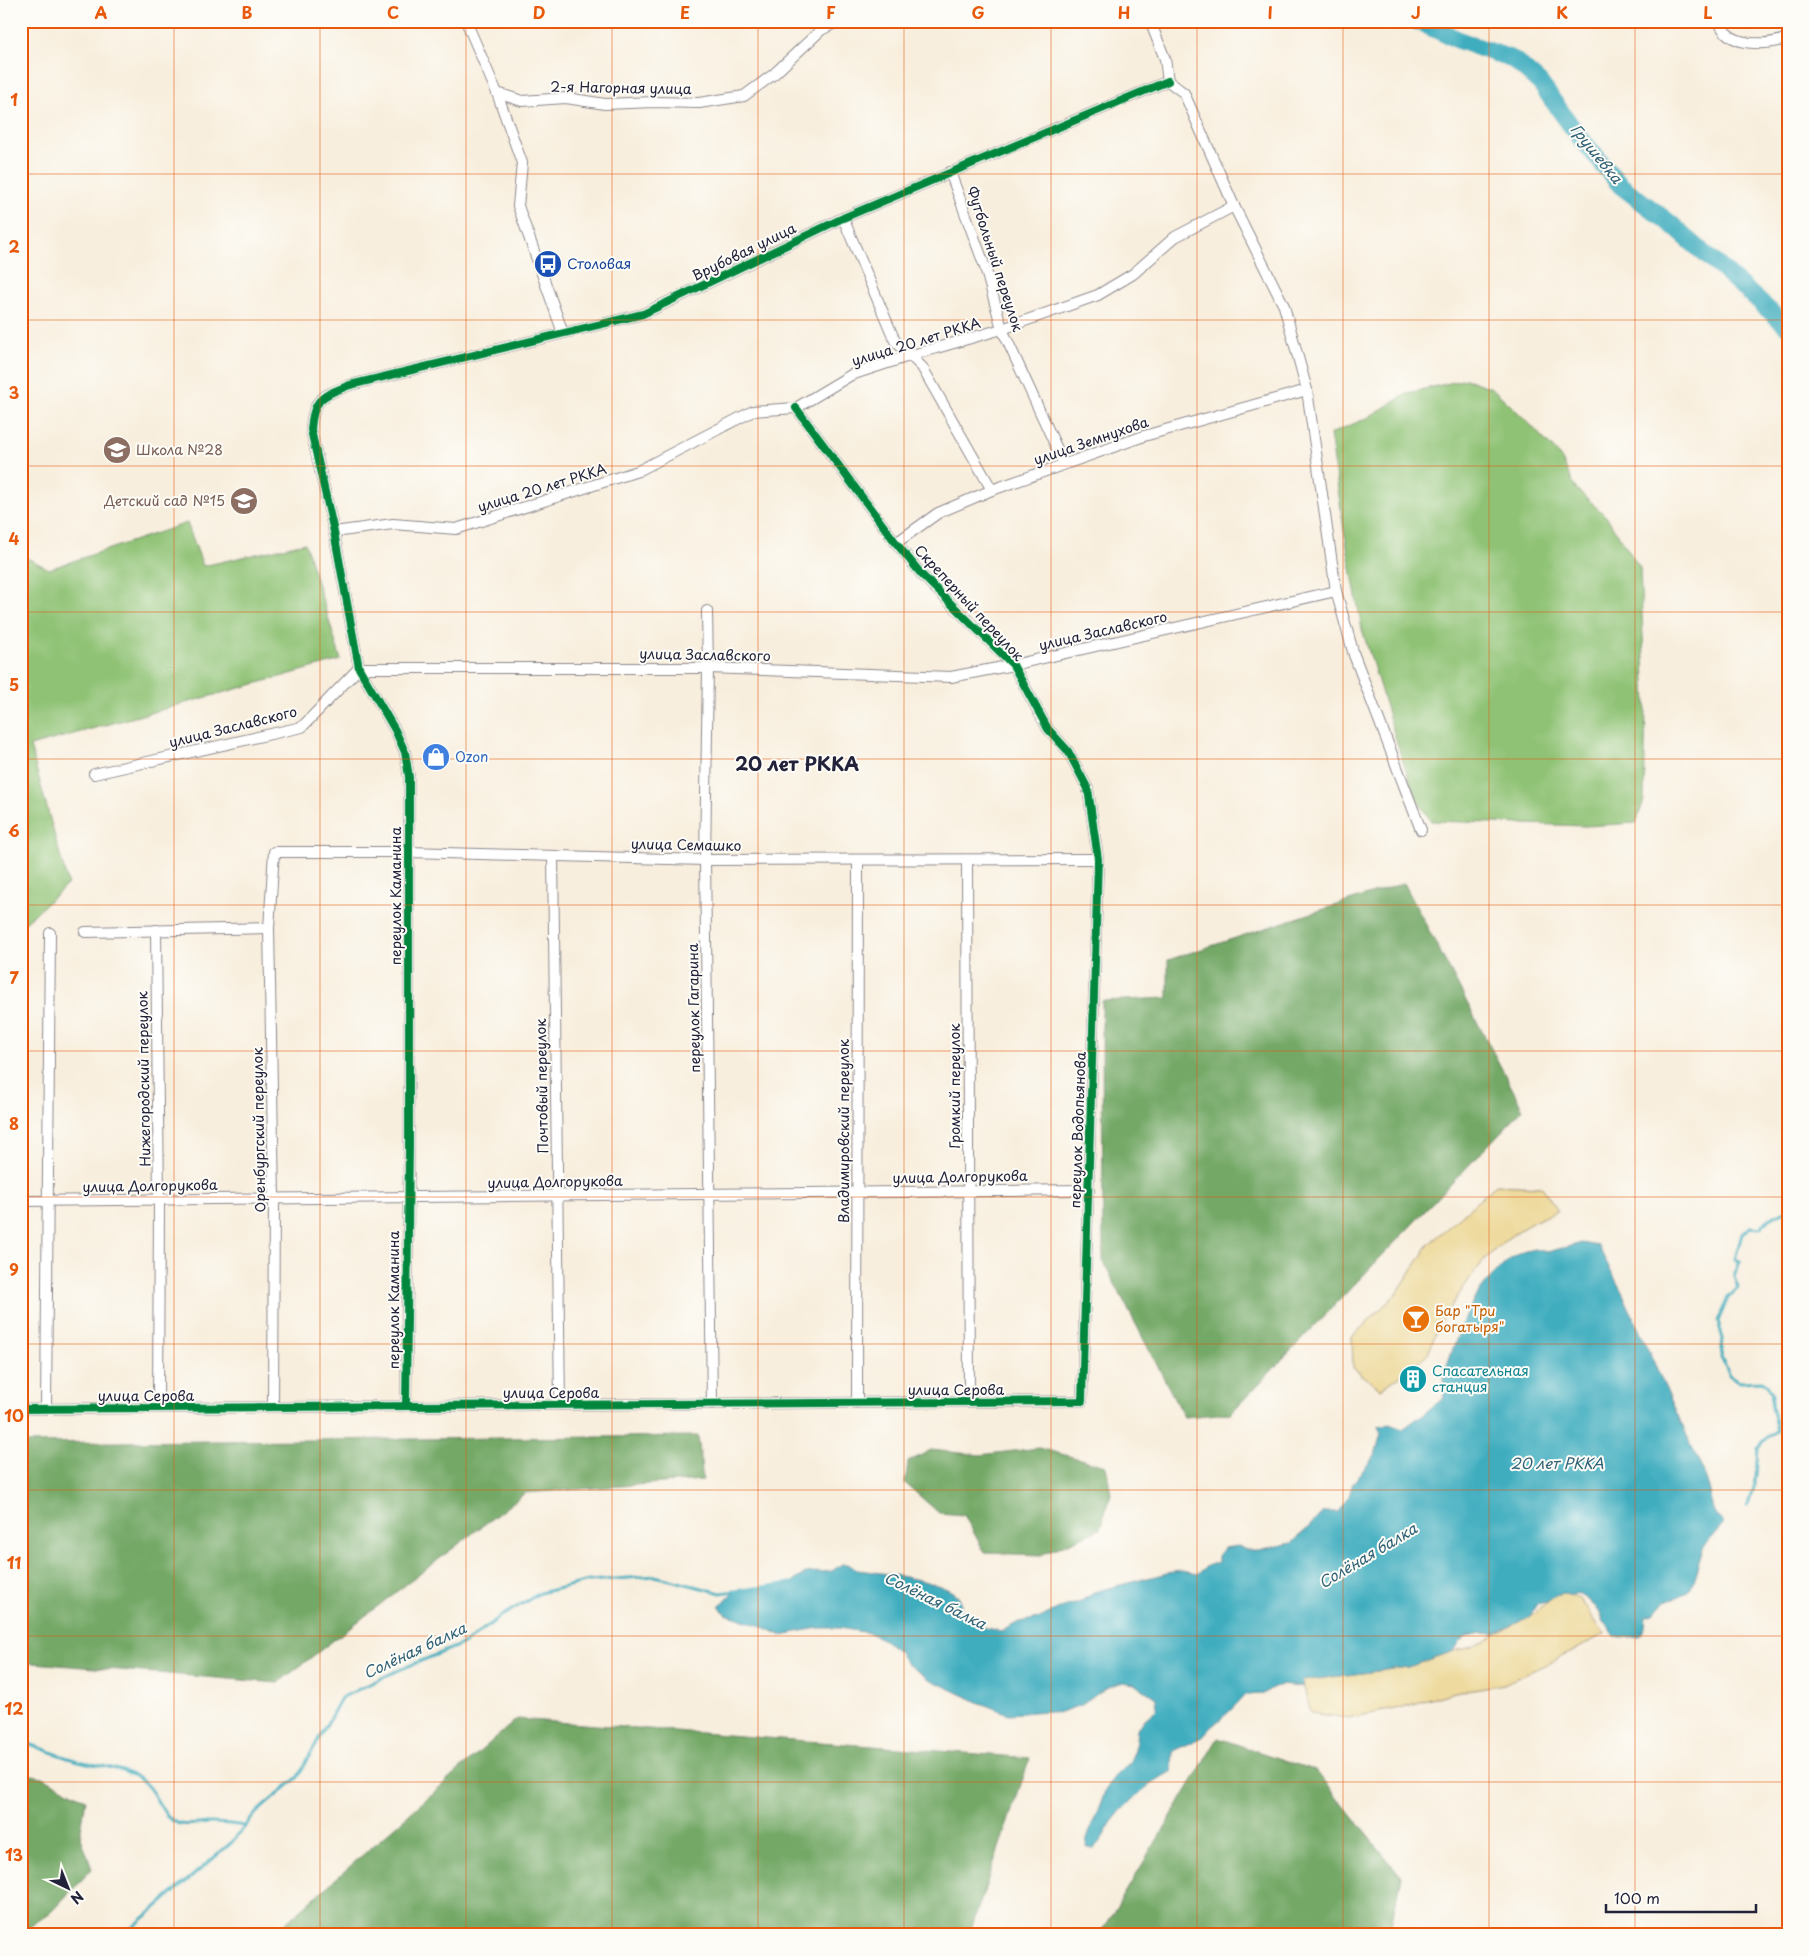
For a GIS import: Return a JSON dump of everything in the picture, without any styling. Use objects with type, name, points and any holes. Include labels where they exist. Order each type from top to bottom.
[{"type":"street","points":[[466,21],[497,93],[522,163],[518,206],[563,334]]},
{"type":"street","name":"2-я Нагорная улица","points":[[497,93],[522,101],[566,98],[604,104],[700,103],[744,96],[774,74],[821,30],[839,21]]},
{"type":"street","points":[[1150,21],[1165,59],[1168,81],[1184,94],[1234,206],[1284,306],[1307,390],[1336,591],[1354,655],[1421,830]]},
{"type":"street","points":[[1719,21],[1720,26],[1733,38],[1746,43],[1788,38]]},
{"type":"street","name":"Врубовая улица","points":[[317,402],[331,392],[350,386],[643,314],[843,218],[1168,81]]},
{"type":"street","name":"Футбольный переулок","points":[[950,172],[985,267],[1002,329],[1064,464]]},
{"type":"street","name":"улица 20 лет РККА","points":[[334,532],[393,524],[456,529],[638,471],[753,411],[796,408],[851,375],[1002,329],[1098,295],[1133,274],[1175,237],[1234,206]]},
{"type":"street","points":[[843,218],[895,341],[922,367],[992,490]]},
{"type":"street","name":"улица Земнухова","points":[[896,543],[938,513],[992,490],[1144,436],[1307,390]]},
{"type":"street","name":"переулок Каманина","points":[[317,402],[312,416],[312,430],[334,532],[359,668],[395,730],[405,752],[409,777],[409,1148],[406,1406]]},
{"type":"street","name":"Скреперный переулок","points":[[796,408],[896,543],[922,574],[1013,666],[1048,729],[1068,751],[1088,789],[1098,860]]},
{"type":"street","name":"улица Заславского","points":[[94,774],[302,727],[359,668],[708,668],[951,677],[1013,666],[1336,591]]},
{"type":"street","name":"переулок Гагарина","points":[[707,611],[705,860],[712,1404]]},
{"type":"street","name":"улица Семашко","points":[[274,852],[408,852],[705,860],[1098,860]]},
{"type":"street","name":"Оренбургский переулок","points":[[273,1407],[274,1197],[270,928],[274,852]]},
{"type":"street","name":"Почтовый переулок","points":[[553,856],[560,1405]]},
{"type":"street","name":"Владимировский переулок","points":[[857,1403],[858,860]]},
{"type":"street","name":"Громкий переулок","points":[[968,860],[969,1402]]},
{"type":"street","name":"переулок Водопьянова","points":[[1082,1401],[1098,860]]},
{"type":"street","points":[[85,932],[270,928]]},
{"type":"street","name":"Нижегородский переулок","points":[[156,930],[159,1200],[158,1408]]},
{"type":"street","points":[[46,1409],[50,933]]},
{"type":"street","name":"улица Долгорукова","points":[[21,1201],[1089,1190]]},
{"type":"street","name":"улица Серова","points":[[21,1409],[1082,1401]]},
{"type":"green space","points":[[1466,379],[1492,388],[1560,456],[1576,489],[1605,515],[1640,568],[1646,706],[1644,800],[1636,823],[1586,826],[1431,821],[1416,798],[1362,629],[1344,530],[1330,434],[1367,418],[1408,393]]},
{"type":"green space","points":[[187,523],[203,566],[305,543],[341,660],[30,746],[68,884],[21,926],[21,555],[49,569]]},
{"type":"green space","points":[[1404,883],[1523,1109],[1231,1413],[1184,1417],[1103,1261],[1102,1001],[1168,998],[1168,960]]},
{"type":"green space","points":[[698,1436],[703,1480],[525,1493],[278,1683],[21,1662],[21,1443]]},
{"type":"green space","points":[[1039,1448],[1106,1466],[1111,1494],[1100,1529],[1041,1555],[985,1553],[964,1515],[939,1513],[905,1483],[908,1462],[931,1450],[980,1455]]},
{"type":"green space","points":[[517,1719],[1030,1758],[969,1935],[272,1935]]},
{"type":"green space","points":[[1218,1738],[1316,1771],[1401,1876],[1389,1935],[1100,1935]]},
{"type":"green space","points":[[21,1773],[43,1777],[86,1800],[80,1835],[92,1869],[51,1912],[21,1933]]},
{"type":"sand","points":[[1496,1185],[1542,1187],[1558,1211],[1517,1232],[1488,1257],[1463,1288],[1439,1326],[1427,1354],[1381,1389],[1353,1368],[1352,1337],[1397,1293],[1429,1244]]},
{"type":"sand","points":[[1561,1593],[1580,1599],[1604,1634],[1572,1652],[1504,1684],[1455,1692],[1396,1709],[1348,1718],[1311,1713],[1302,1681],[1408,1667],[1454,1651],[1473,1647],[1530,1616]]},
{"type":"water","name":"20 лет РККА","points":[[1582,1243],[1598,1246],[1623,1294],[1703,1471],[1714,1511],[1717,1517],[1724,1523],[1704,1546],[1690,1590],[1675,1599],[1665,1601],[1654,1614],[1646,1616],[1645,1626],[1640,1636],[1621,1638],[1613,1635],[1600,1612],[1584,1597],[1577,1593],[1570,1596],[1561,1593],[1547,1603],[1536,1605],[1530,1616],[1495,1634],[1482,1633],[1467,1636],[1454,1651],[1408,1667],[1302,1681],[1304,1686],[1279,1686],[1264,1694],[1245,1695],[1204,1736],[1173,1751],[1172,1771],[1134,1798],[1112,1822],[1092,1849],[1086,1847],[1087,1839],[1105,1791],[1114,1777],[1129,1763],[1135,1750],[1137,1730],[1145,1719],[1157,1709],[1156,1698],[1135,1684],[1122,1682],[1106,1688],[1081,1705],[1057,1713],[1046,1711],[1009,1714],[980,1703],[929,1679],[907,1664],[900,1654],[886,1641],[869,1633],[839,1628],[818,1628],[781,1635],[726,1614],[719,1607],[733,1592],[791,1583],[806,1573],[832,1571],[842,1564],[848,1564],[857,1570],[912,1578],[942,1587],[953,1592],[959,1598],[962,1614],[979,1622],[985,1628],[1002,1631],[1019,1622],[1040,1618],[1059,1608],[1078,1603],[1097,1591],[1167,1573],[1181,1571],[1197,1574],[1207,1566],[1218,1562],[1218,1556],[1224,1548],[1238,1546],[1247,1550],[1258,1550],[1292,1543],[1323,1512],[1338,1512],[1349,1496],[1353,1483],[1375,1455],[1381,1433],[1378,1426],[1389,1424],[1403,1429],[1444,1398],[1443,1376],[1463,1321],[1476,1296],[1491,1277],[1510,1259],[1522,1252],[1534,1249],[1547,1252]]},
{"type":"waterway","name":"Грушевка","points":[[1417,21],[1461,41],[1514,60],[1540,83],[1577,134],[1620,185],[1671,224],[1788,327]]},
{"type":"waterway","name":"Солёная балка","points":[[1748,1506],[1756,1476],[1758,1448],[1762,1441],[1777,1431],[1771,1406],[1772,1393],[1767,1384],[1762,1381],[1739,1382],[1730,1375],[1721,1358],[1723,1339],[1718,1321],[1728,1298],[1738,1288],[1734,1277],[1740,1261],[1735,1259],[1742,1234],[1750,1227],[1760,1228],[1770,1218],[1788,1210]]},
{"type":"waterway","name":"Солёная балка","points":[[124,1935],[231,1843],[257,1812],[298,1777],[341,1698],[394,1672],[465,1643],[500,1617],[540,1593],[589,1581],[655,1576],[721,1593],[791,1583]]},
{"type":"waterway","points":[[21,1741],[77,1761],[112,1768],[138,1778],[150,1789],[166,1815],[177,1823],[189,1825],[219,1823],[245,1826]]},
{"type":"cycle path","points":[[406,1406],[409,1148],[409,777],[405,752],[395,730],[359,668],[334,532],[311,430],[312,419],[317,405],[332,392],[350,385],[643,314],[843,218],[1168,81]]},
{"type":"cycle path","points":[[21,1409],[1082,1401],[1098,859],[1088,789],[1068,751],[1048,729],[1013,665],[922,575],[796,408]]},
{"type":"place","name":"Столовая","points":[[548,264]]},
{"type":"place","name":"Школа №28","points":[[117,450]]},
{"type":"place","name":"Детский сад №15","points":[[244,501]]},
{"type":"place","name":"Ozon","points":[[436,757]]},
{"type":"place","name":"Бар \"Три богатыря\"","points":[[1416,1319]]},
{"type":"place","name":"Спасательная станция","points":[[1413,1379]]},
{"type":"district","name":"20 лет РККА","points":[[797,764]]}]
